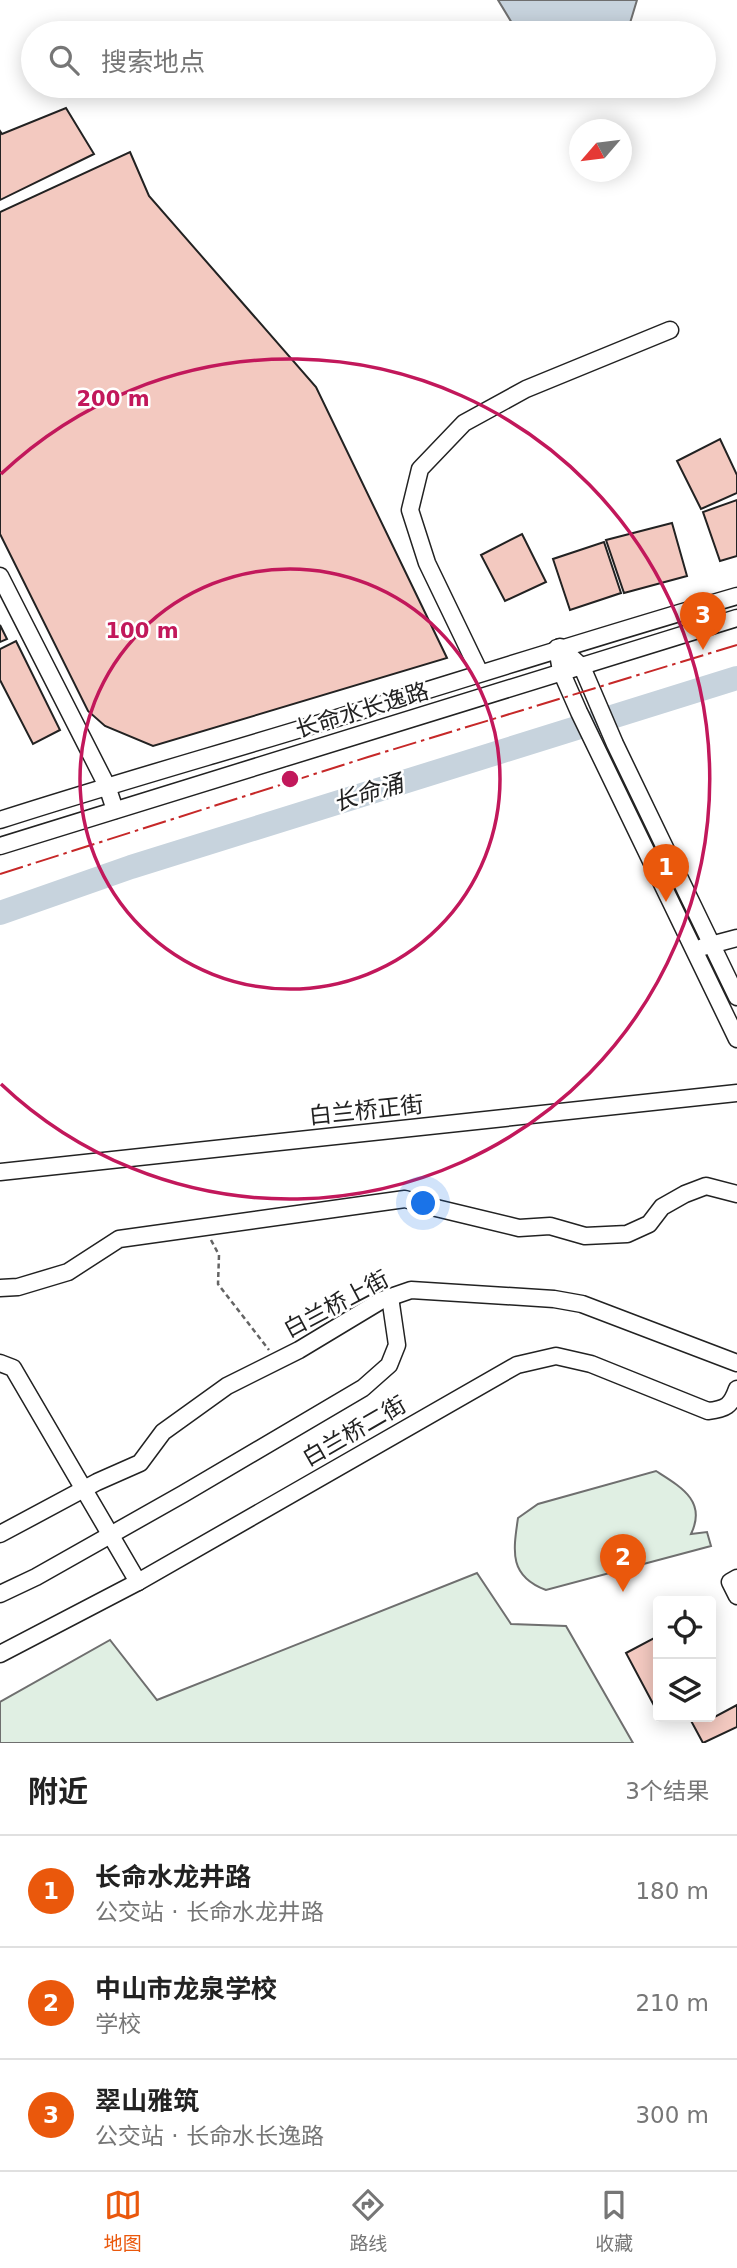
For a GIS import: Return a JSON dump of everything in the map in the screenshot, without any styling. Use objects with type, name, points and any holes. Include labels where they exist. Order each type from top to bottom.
[{"type":"street","points":[[480,673],[427,563],[410,510],[420,469],[464,423],[526,389],[670,330]]},
{"type":"street","points":[[0,576],[107,786],[115,810]]},
{"type":"street","name":"长命水长逸路","points":[[0,820],[365,710],[559,647],[737,596]]},
{"type":"street","name":"长命水长逸路","points":[[0,846],[737,618]]},
{"type":"street","points":[[559,647],[582,667],[615,744],[723,942],[737,997]]},
{"type":"street","points":[[559,647],[561,671],[579,712],[737,1039]]},
{"type":"street","points":[[694,949],[723,942]]},
{"type":"street","points":[[723,942],[737,953]]},
{"type":"street","name":"白兰桥正街","points":[[0,1171],[737,1093]]},
{"type":"street","points":[[0,1288],[18,1287],[68,1272],[120,1239],[405,1199],[519,1228],[550,1226],[585,1236],[627,1234],[649,1224],[662,1207],[706,1186],[737,1194]]},
{"type":"street","name":"白兰桥上街","points":[[0,1534],[84,1489],[140,1463],[163,1432],[228,1385],[278,1361],[390,1297],[411,1290],[554,1299],[582,1304],[737,1363]]},
{"type":"street","points":[[0,1594],[36,1577],[183,1494],[371,1380],[389,1365],[397,1345],[390,1297]]},
{"type":"street","name":"白兰桥二街","points":[[0,1654],[138,1582],[517,1365],[556,1356],[591,1364],[708,1411],[724,1409],[732,1402],[737,1389]]},
{"type":"street","points":[[0,1363],[13,1368],[138,1582]]},
{"type":"street","points":[[737,1578],[730,1582],[737,1596]]},
{"type":"path","points":[[204,1227],[219,1255],[218,1284],[278,1361]]},
{"type":"green space","points":[[656,1471],[689,1496],[696,1512],[691,1534],[707,1532],[711,1546],[546,1590],[525,1578],[516,1562],[518,1518],[538,1504]]},
{"type":"green space","points":[[477,1573],[511,1624],[566,1626],[633,1743],[0,1743],[0,1702],[110,1640],[157,1700]]},
{"type":"shaded area","points":[[498,0],[637,0],[631,21],[511,21]]},
{"type":"building","points":[[66,108],[94,154],[0,200],[0,131],[2,134]]},
{"type":"building","points":[[130,152],[149,196],[316,387],[447,658],[153,746],[105,726],[88,711],[0,534],[0,212]]},
{"type":"building","points":[[720,439],[737,475],[737,493],[701,509],[677,461]]},
{"type":"building","points":[[737,500],[737,556],[720,561],[703,512]]},
{"type":"building","points":[[672,523],[687,576],[624,593],[606,540]]},
{"type":"building","points":[[522,534],[546,582],[505,601],[481,555]]},
{"type":"building","points":[[604,542],[621,593],[570,610],[553,559]]},
{"type":"building","points":[[0,625],[7,639],[0,642]]},
{"type":"building","points":[[16,641],[60,730],[33,744],[0,680],[0,649]]},
{"type":"building","points":[[653,1639],[653,1704],[626,1653]]},
{"type":"building","points":[[737,1705],[737,1727],[703,1743],[692,1722],[716,1722],[716,1716]]},
{"type":"waterway","name":"长命涌","points":[[0,913],[131,867],[737,678]]},
{"type":"power","points":[[0,874],[368,757],[737,645]]},
{"type":"place","name":"翠山雅筑","points":[[703,650]]},
{"type":"place","name":"长命水龙井路","points":[[666,902]]},
{"type":"place","name":"中山市龙泉学校","points":[[623,1592]]}]
